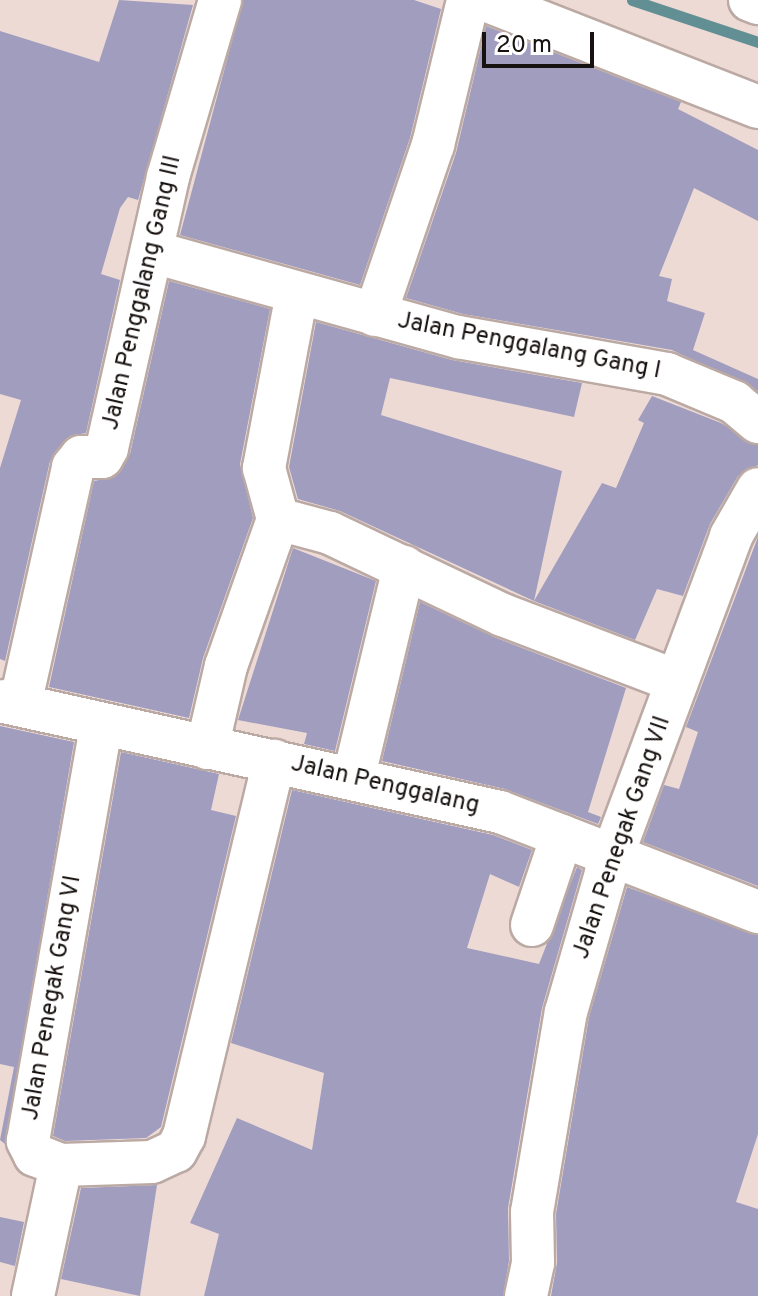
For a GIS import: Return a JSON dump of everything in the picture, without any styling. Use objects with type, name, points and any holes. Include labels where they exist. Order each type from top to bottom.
[{"type":"street","name":"Jalan Penggalang Gang III","points":[[10,703],[73,467],[81,457],[102,457],[107,448],[168,177],[220,0]]},
{"type":"street","points":[[375,315],[433,145],[468,0]]},
{"type":"street","points":[[485,0],[758,107]]},
{"type":"street","points":[[750,0],[758,3]]},
{"type":"street","name":"Jalan Penggalang Gang I","points":[[153,252],[458,337],[667,374],[734,402],[758,422]]},
{"type":"street","points":[[207,748],[226,666],[278,519],[264,468],[297,294]]},
{"type":"street","name":"Jalan Penegak Gang VII","points":[[526,1296],[533,1263],[532,1212],[566,1012],[611,856],[731,536],[758,489]]},
{"type":"street","points":[[278,519],[330,533],[503,615],[676,681]]},
{"type":"street","points":[[354,776],[404,567]]},
{"type":"street","name":"Jalan Penggalang","points":[[10,703],[101,727],[354,776],[500,812],[758,912]]},
{"type":"street","name":"Jalan Penegak Gang VI","points":[[61,1165],[35,1155],[28,1141],[101,727]]},
{"type":"street","points":[[33,1296],[61,1165],[152,1162],[176,1151],[184,1136],[274,761]]},
{"type":"street","points":[[532,925],[562,836]]},
{"type":"building","points":[[119,0],[193,5],[138,200],[128,197],[120,208],[101,274],[120,280],[86,433],[70,436],[50,461],[5,661],[0,659],[0,468],[21,400],[0,394],[0,31],[99,62]]},
{"type":"building","points":[[243,0],[414,0],[441,9],[410,138],[360,285],[180,235]]},
{"type":"building","points":[[486,26],[681,102],[678,109],[758,150],[758,221],[694,188],[659,276],[672,279],[667,301],[705,313],[693,350],[758,379],[758,391],[672,350],[463,314],[406,298],[456,153]]},
{"type":"building","points":[[169,281],[270,309],[240,464],[253,518],[203,658],[189,718],[49,687],[94,481],[115,477],[130,454]]},
{"type":"building","points":[[316,322],[452,360],[582,383],[574,417],[390,378],[381,415],[562,471],[534,601],[340,511],[298,499],[289,467]]},
{"type":"building","points":[[652,396],[721,423],[758,445],[758,465],[738,476],[710,524],[683,596],[657,589],[635,640],[534,601],[602,483],[616,488],[644,423],[638,420]]},
{"type":"building","points":[[758,537],[758,886],[643,842],[664,785],[679,789],[698,732],[686,727]]},
{"type":"building","points":[[293,548],[376,581],[335,751],[304,744],[307,733],[238,720]]},
{"type":"building","points":[[420,602],[494,637],[626,688],[588,812],[601,817],[598,824],[505,789],[382,761]]},
{"type":"building","points":[[0,726],[74,742],[5,1144],[0,1140],[14,1067],[0,1064]]},
{"type":"building","points":[[121,752],[219,774],[211,810],[236,816],[161,1127],[146,1138],[65,1141],[53,1136]]},
{"type":"building","points":[[292,790],[493,835],[532,850],[519,887],[490,874],[467,948],[539,964],[577,867],[582,870],[542,1008],[508,1208],[509,1261],[503,1296],[204,1296],[219,1234],[190,1223],[237,1118],[312,1150],[324,1073],[231,1043]]},
{"type":"building","points":[[627,887],[758,935],[758,1134],[736,1202],[758,1209],[758,1296],[551,1296],[557,1263],[556,1214],[589,1017]]},
{"type":"building","points":[[157,1185],[140,1296],[61,1279],[81,1188]]},
{"type":"building","points":[[0,1217],[24,1222],[15,1266],[0,1262]]},
{"type":"waterway","points":[[632,0],[758,42]]}]
